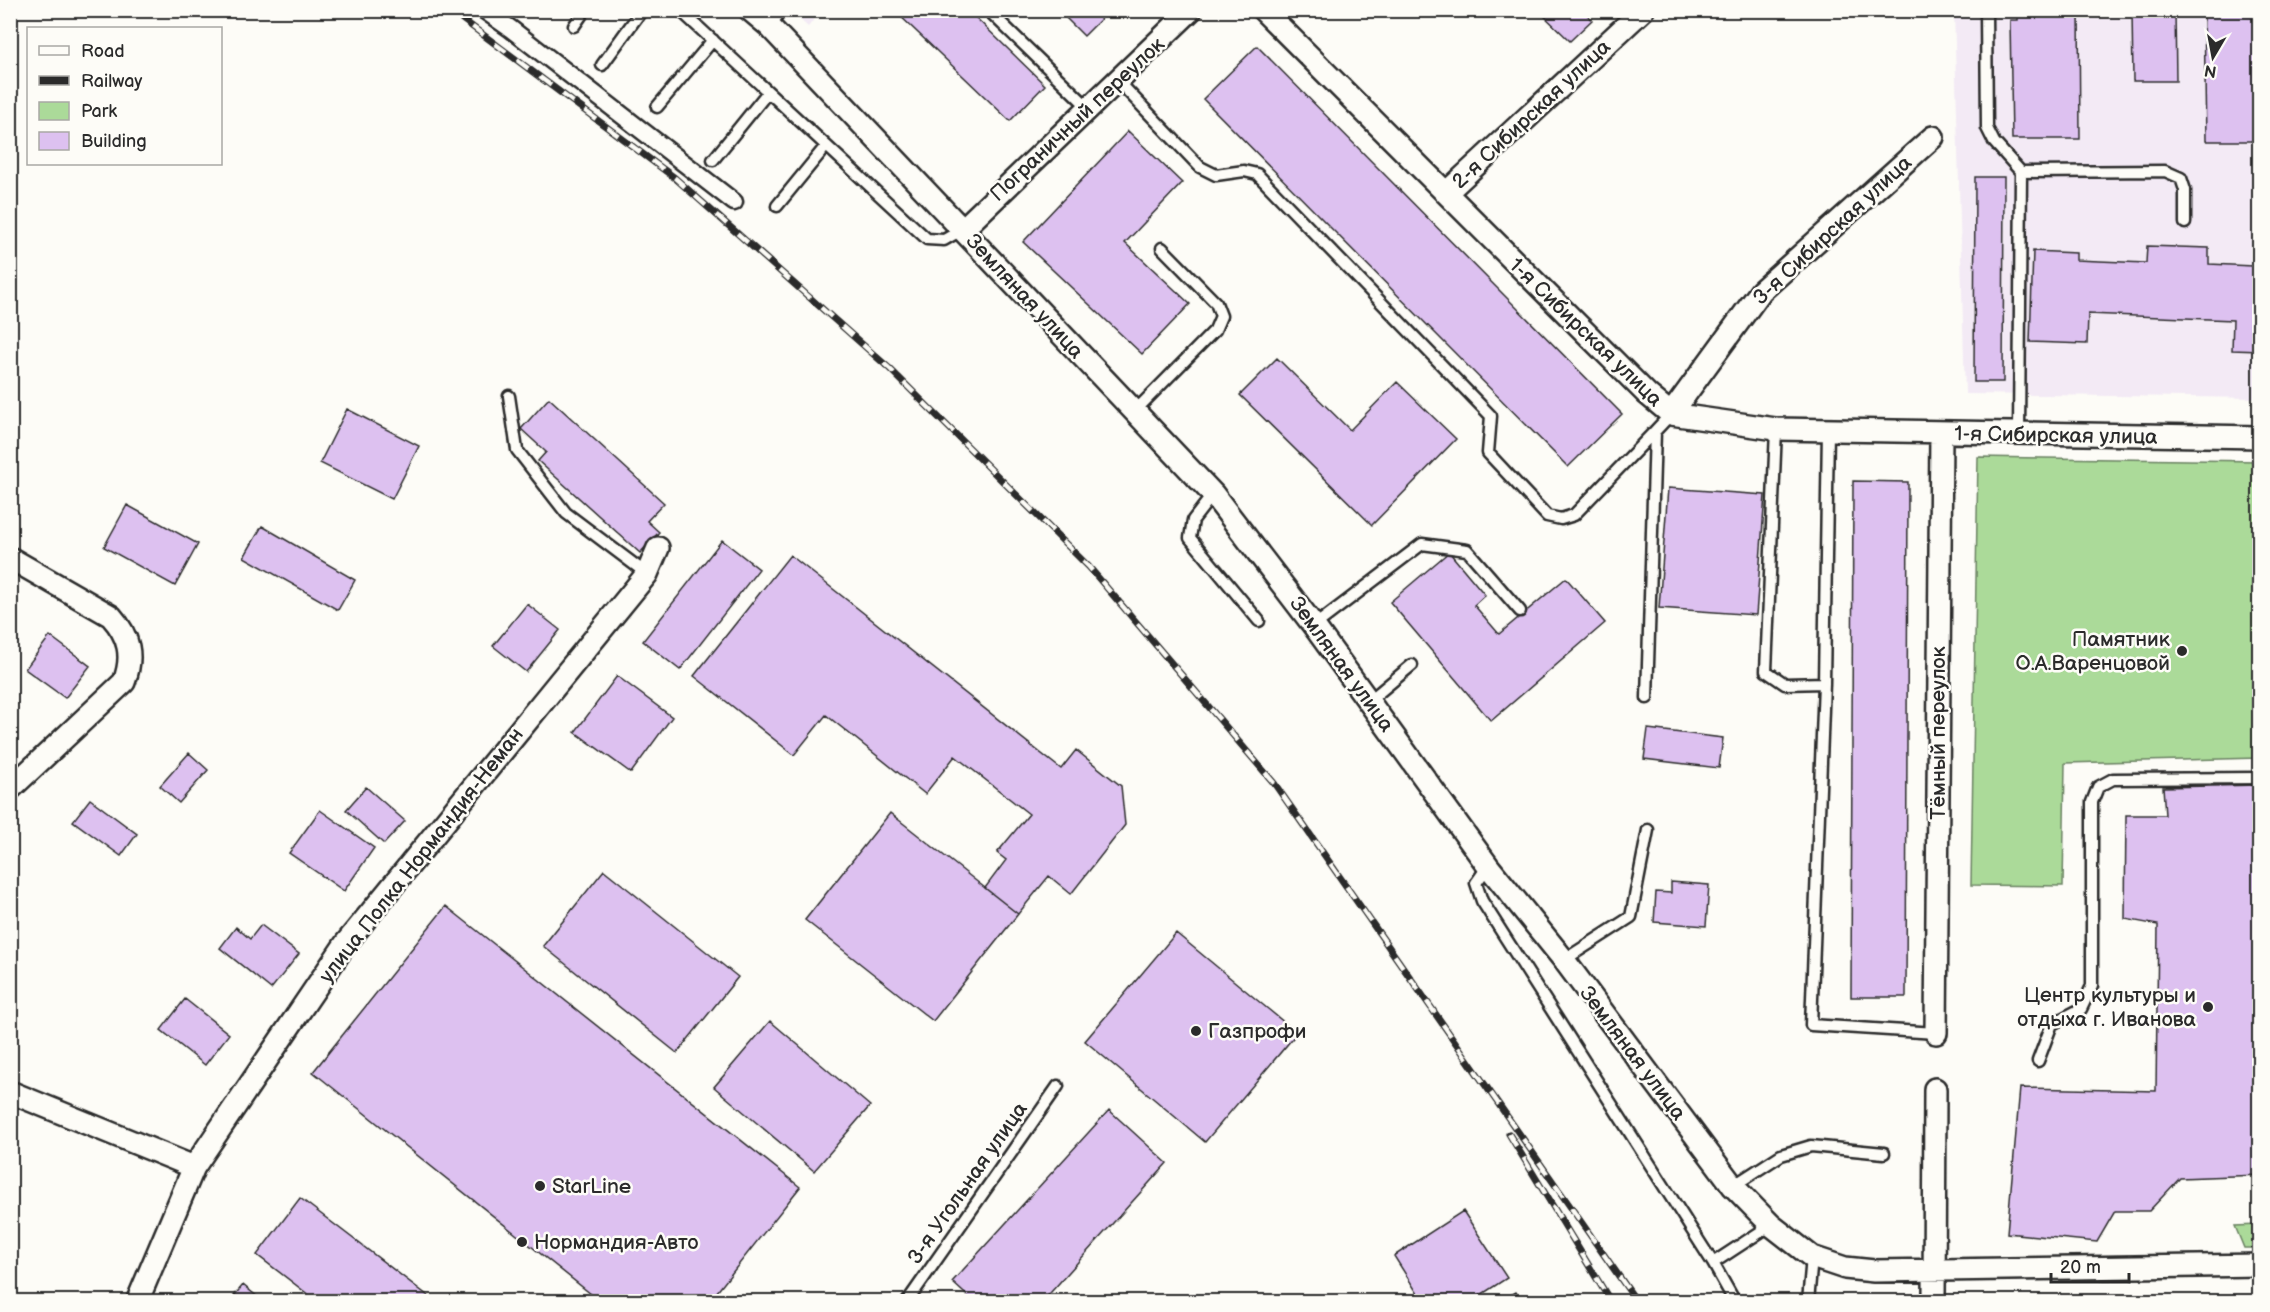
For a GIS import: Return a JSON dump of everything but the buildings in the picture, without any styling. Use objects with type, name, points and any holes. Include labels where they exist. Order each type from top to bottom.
[{"type":"street","points":[[483,10],[512,29],[734,202]]},
{"type":"street","name":"Земляная улица","points":[[750,10],[775,18],[963,229],[1214,494],[1314,626],[1488,866],[1564,960],[1733,1186],[1771,1225],[1812,1257],[1845,1268],[1934,1272],[2259,1265]]},
{"type":"street","name":"Пограничный переулок","points":[[963,229],[1119,82],[1191,10]]},
{"type":"street","name":"1-я Сибирская улица","points":[[1263,10],[1647,394],[1671,414],[1776,429],[2259,437]]},
{"type":"street","name":"2-я Сибирская улица","points":[[1446,193],[1643,10]]},
{"type":"street","name":"3-я Сибирская улица","points":[[1671,414],[1761,291],[1933,137]]},
{"type":"street","name":"Тёмный переулок","points":[[1936,1033],[1941,433]]},
{"type":"street","name":"улица Полка Нормандия-Неман","points":[[137,1302],[194,1167],[346,943],[646,574],[658,548]]},
{"type":"street","points":[[10,558],[111,616],[121,626],[129,644],[129,670],[124,681],[10,789]]},
{"type":"street","points":[[1934,1302],[1935,1089]]},
{"type":"street","points":[[10,1092],[194,1167]]},
{"type":"lane","points":[[574,26],[585,10]]},
{"type":"lane","points":[[602,65],[642,10]]},
{"type":"lane","points":[[680,10],[927,239],[944,240],[963,229]]},
{"type":"lane","points":[[988,10],[1090,109]]},
{"type":"lane","points":[[1986,10],[1987,128],[1994,142],[2020,172],[2019,434]]},
{"type":"lane","points":[[657,107],[713,40]]},
{"type":"lane","points":[[1119,82],[1200,167],[1216,175],[1245,171],[1257,174],[1491,416],[1488,453],[1546,516],[1561,519],[1574,514],[1671,414]]},
{"type":"lane","points":[[712,160],[768,92]]},
{"type":"lane","points":[[777,206],[826,146]]},
{"type":"lane","points":[[2020,172],[2166,171],[2181,178],[2185,190],[2185,224]]},
{"type":"lane","points":[[1134,412],[1215,330],[1221,316],[1216,303],[1162,248]]},
{"type":"lane","points":[[509,396],[517,450],[566,513],[646,574]]},
{"type":"lane","points":[[1776,429],[1766,671],[1785,684],[1824,683]]},
{"type":"lane","points":[[1828,430],[1824,683],[1811,1024],[1936,1033]]},
{"type":"lane","points":[[1647,698],[1655,431]]},
{"type":"lane","points":[[1214,494],[1193,520],[1190,538],[1259,621]]},
{"type":"lane","points":[[1314,626],[1422,544],[1467,550],[1520,611]]},
{"type":"lane","points":[[1369,701],[1412,665]]},
{"type":"lane","points":[[2038,1061],[2052,1024],[2082,1009],[2092,986],[2092,802],[2098,787],[2113,779],[2259,778]]},
{"type":"lane","points":[[1564,960],[1631,917],[1648,830]]},
{"type":"lane","points":[[1488,866],[1476,883],[1482,901],[1713,1263],[1735,1302]]},
{"type":"lane","name":"3-я Угольная улица","points":[[907,1302],[1058,1086]]},
{"type":"lane","points":[[1733,1186],[1781,1155],[1811,1146],[1884,1153]]},
{"type":"lane","points":[[1713,1263],[1771,1225]]},
{"type":"lane","points":[[1808,1302],[1812,1257]]},
{"type":"shaded area","points":[[791,11],[821,11],[808,27]]},
{"type":"shaded area","points":[[1954,11],[2259,11],[2259,398],[1965,394]]},
{"type":"green space","points":[[1978,457],[2259,461],[2259,758],[2065,763],[2063,886],[1971,885]]},
{"type":"green space","points":[[2259,1225],[2259,1248],[2244,1248],[2235,1226]]},
{"type":"railway","points":[[450,10],[675,178],[889,368],[1089,567],[1274,783],[1637,1302]]},
{"type":"railway","points":[[1509,1134],[1611,1302]]},
{"type":"place","name":"Памятник О.А.Варенцовой","points":[[2182,651]]},
{"type":"place","name":"Центр культуры и отдыха г. Иванова","points":[[2208,1007]]},
{"type":"place","name":"Газпрофи","points":[[1196,1031]]},
{"type":"place","name":"StarLine","points":[[540,1186]]},
{"type":"place","name":"Нормандия-Авто","points":[[522,1242]]}]
